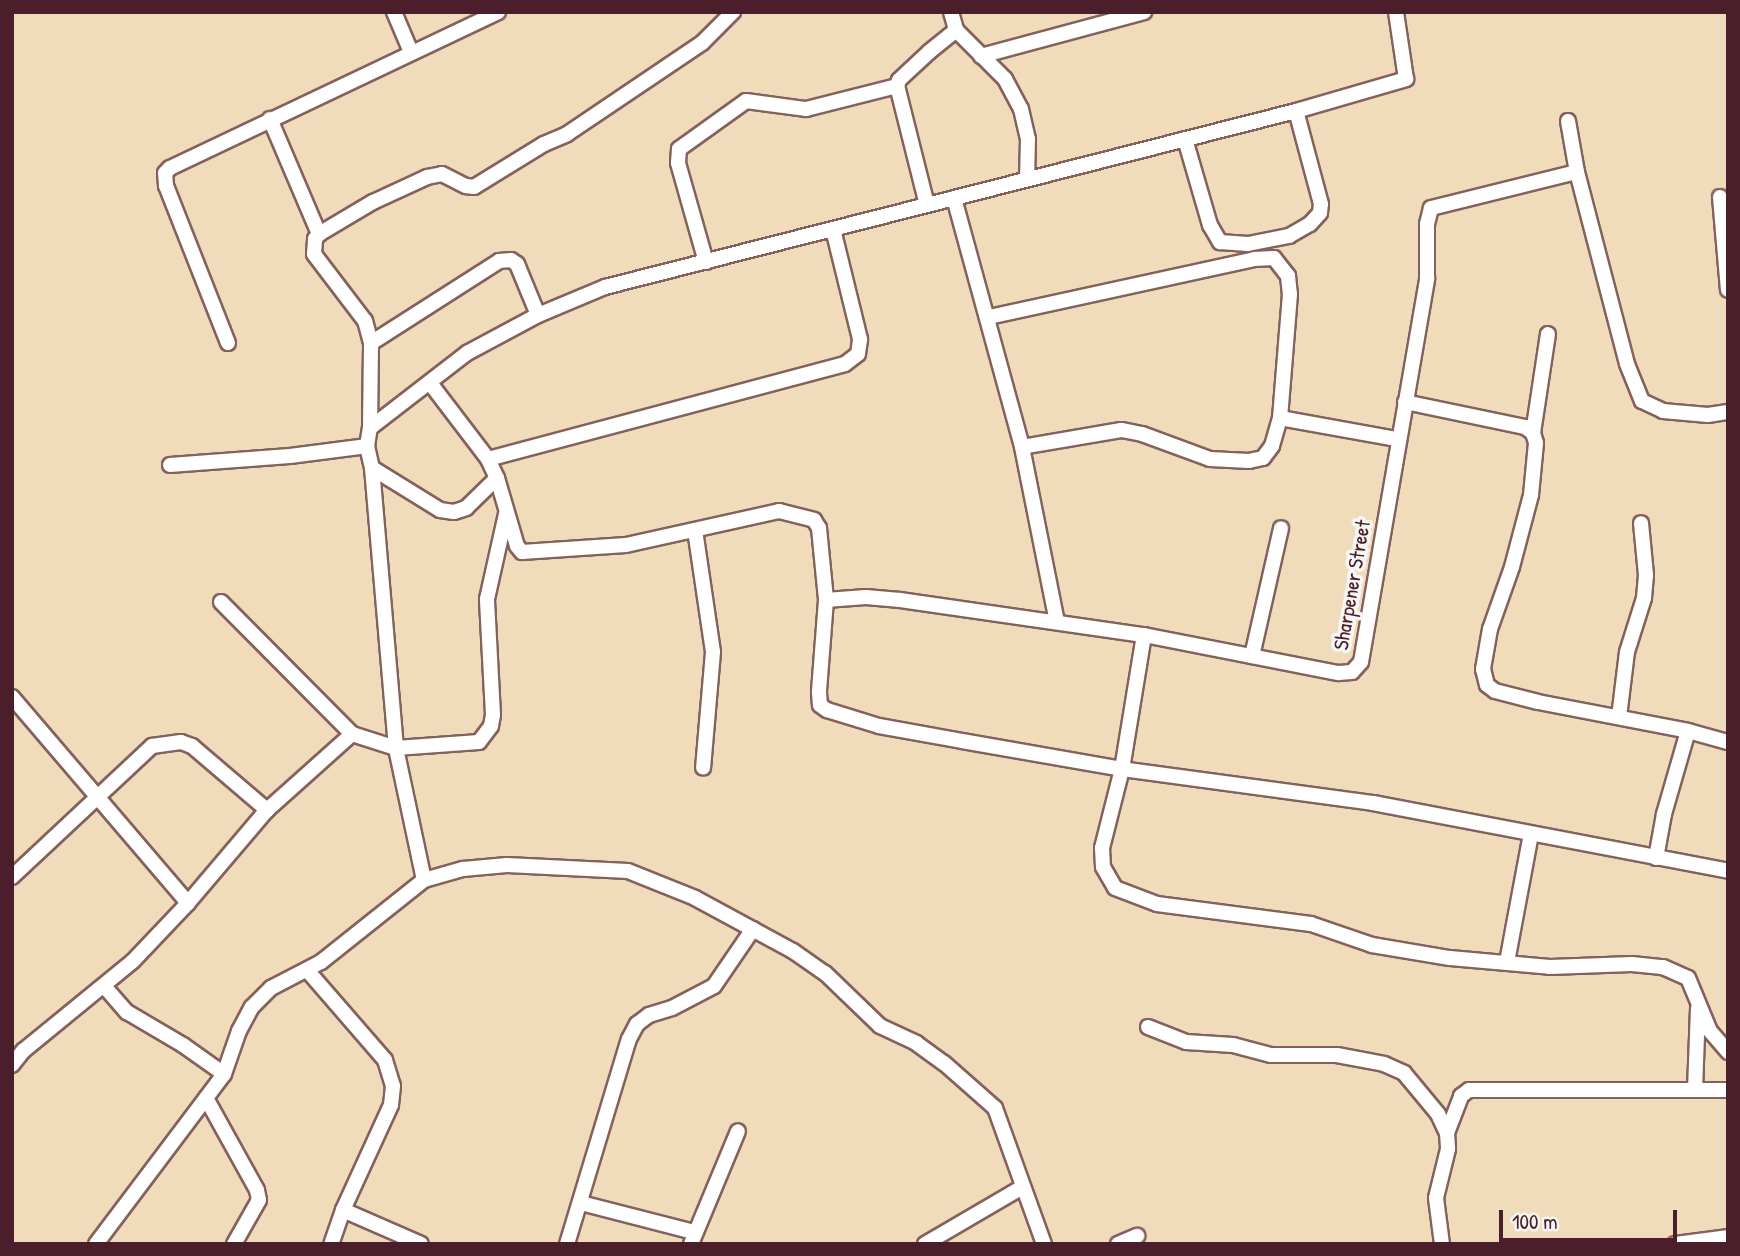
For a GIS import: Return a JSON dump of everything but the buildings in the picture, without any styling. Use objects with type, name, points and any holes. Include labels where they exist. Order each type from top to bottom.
[{"type":"street","points":[[394,12],[411,52]]},
{"type":"street","points":[[228,343],[166,186],[165,173],[170,168],[270,119],[498,12]]},
{"type":"street","points":[[424,880],[396,748],[372,468],[367,446],[370,428],[371,344],[360,313],[314,254],[315,239],[373,202],[427,177],[442,174],[466,187],[474,187],[589,119],[702,43],[733,12]]},
{"type":"street","points":[[951,12],[956,30],[1005,79],[1021,109],[1028,139],[1027,179]]},
{"type":"street","points":[[981,56],[1144,12]]},
{"type":"street","points":[[370,428],[467,353],[538,315],[605,286],[1296,111],[1406,79],[1396,12]]},
{"type":"street","points":[[706,262],[678,163],[679,149],[746,101],[807,109],[897,86],[919,61],[956,30]]},
{"type":"street","points":[[897,86],[927,205]]},
{"type":"street","points":[[1185,139],[1210,225],[1220,242],[1248,244],[1289,236],[1310,224],[1320,213],[1321,204],[1296,111]]},
{"type":"street","points":[[270,119],[319,234]]},
{"type":"street","points":[[1568,121],[1577,172],[1627,364],[1642,401],[1663,411],[1708,415],[1728,412]]},
{"type":"street","name":"Sharpener Street","points":[[826,600],[866,597],[900,600],[1144,635],[1338,673],[1352,673],[1361,662],[1397,439],[1427,278],[1427,224],[1431,208],[1577,172]]},
{"type":"street","points":[[1720,197],[1728,290]]},
{"type":"street","points":[[954,198],[989,317],[1022,447],[1057,622]]},
{"type":"street","points":[[488,459],[845,364],[858,354],[860,339],[832,229]]},
{"type":"street","points":[[989,317],[1254,259],[1274,258],[1289,276],[1290,294],[1280,418],[1272,446],[1263,458],[1249,461],[1210,459],[1142,434],[1121,430],[1086,433],[1022,447]]},
{"type":"street","points":[[371,344],[499,261],[511,260],[517,264],[538,315]]},
{"type":"street","points":[[1548,334],[1533,433],[1536,443],[1531,495],[1512,566],[1490,629],[1484,655],[1484,678],[1495,691],[1688,731],[1728,742]]},
{"type":"street","points":[[430,383],[488,459],[497,478],[517,546],[522,552],[626,545],[755,514],[779,511],[814,520],[819,528],[826,600],[819,692],[820,705],[827,710],[879,726],[1122,769],[1374,803],[1728,871]]},
{"type":"street","points":[[1405,402],[1525,427],[1533,433]]},
{"type":"street","points":[[1280,418],[1397,439]]},
{"type":"street","points":[[170,465],[290,456],[367,446]]},
{"type":"street","points":[[372,468],[440,510],[454,512],[466,508],[497,478]]},
{"type":"street","points":[[221,602],[352,734],[396,748],[479,741],[491,726],[494,696],[487,599],[506,513]]},
{"type":"street","points":[[1619,717],[1627,652],[1644,597],[1646,575],[1641,523]]},
{"type":"street","points":[[1252,656],[1281,528]]},
{"type":"street","points":[[695,530],[713,652],[703,768]]},
{"type":"street","points":[[1144,635],[1122,769],[1102,848],[1103,867],[1115,888],[1157,904],[1311,924],[1372,945],[1450,958],[1550,967],[1632,964],[1663,967],[1688,978],[1695,989],[1698,1008],[1695,1090]]},
{"type":"street","points":[[12,697],[188,904]]},
{"type":"street","points":[[1656,858],[1664,814],[1688,731]]},
{"type":"street","points":[[12,1065],[18,1046],[104,986],[188,904],[267,810],[352,734]]},
{"type":"street","points":[[12,877],[152,746],[181,742],[192,746],[267,810]]},
{"type":"street","points":[[1507,962],[1531,834]]},
{"type":"street","points":[[96,1244],[224,1074],[239,1031],[252,1007],[271,988],[321,962],[424,880],[463,869],[507,865],[628,872],[695,898],[793,951],[825,973],[880,1026],[916,1043],[986,1099],[1002,1120],[1021,1188],[1044,1244]]},
{"type":"street","points":[[567,1244],[629,1039],[637,1024],[649,1014],[671,1008],[714,986],[754,929]]},
{"type":"street","points":[[307,970],[385,1060],[393,1086],[391,1105],[343,1210],[331,1244]]},
{"type":"street","points":[[104,986],[127,1012],[183,1045],[224,1074]]},
{"type":"street","points":[[1698,1008],[1710,1031],[1728,1052]]},
{"type":"street","points":[[1148,1027],[1186,1042],[1213,1042],[1271,1055],[1337,1055],[1384,1064],[1404,1073],[1438,1114],[1447,1133],[1448,1149],[1436,1198],[1442,1244]]},
{"type":"street","points":[[1447,1133],[1461,1096],[1469,1090],[1728,1090]]},
{"type":"street","points":[[206,1098],[260,1200],[234,1244]]},
{"type":"street","points":[[580,1203],[692,1238],[738,1131]]},
{"type":"street","points":[[925,1244],[1021,1188]]},
{"type":"street","points":[[343,1210],[421,1244]]},
{"type":"street","points":[[1118,1244],[1137,1236]]},
{"type":"street","points":[[1675,1244],[1728,1237]]}]
